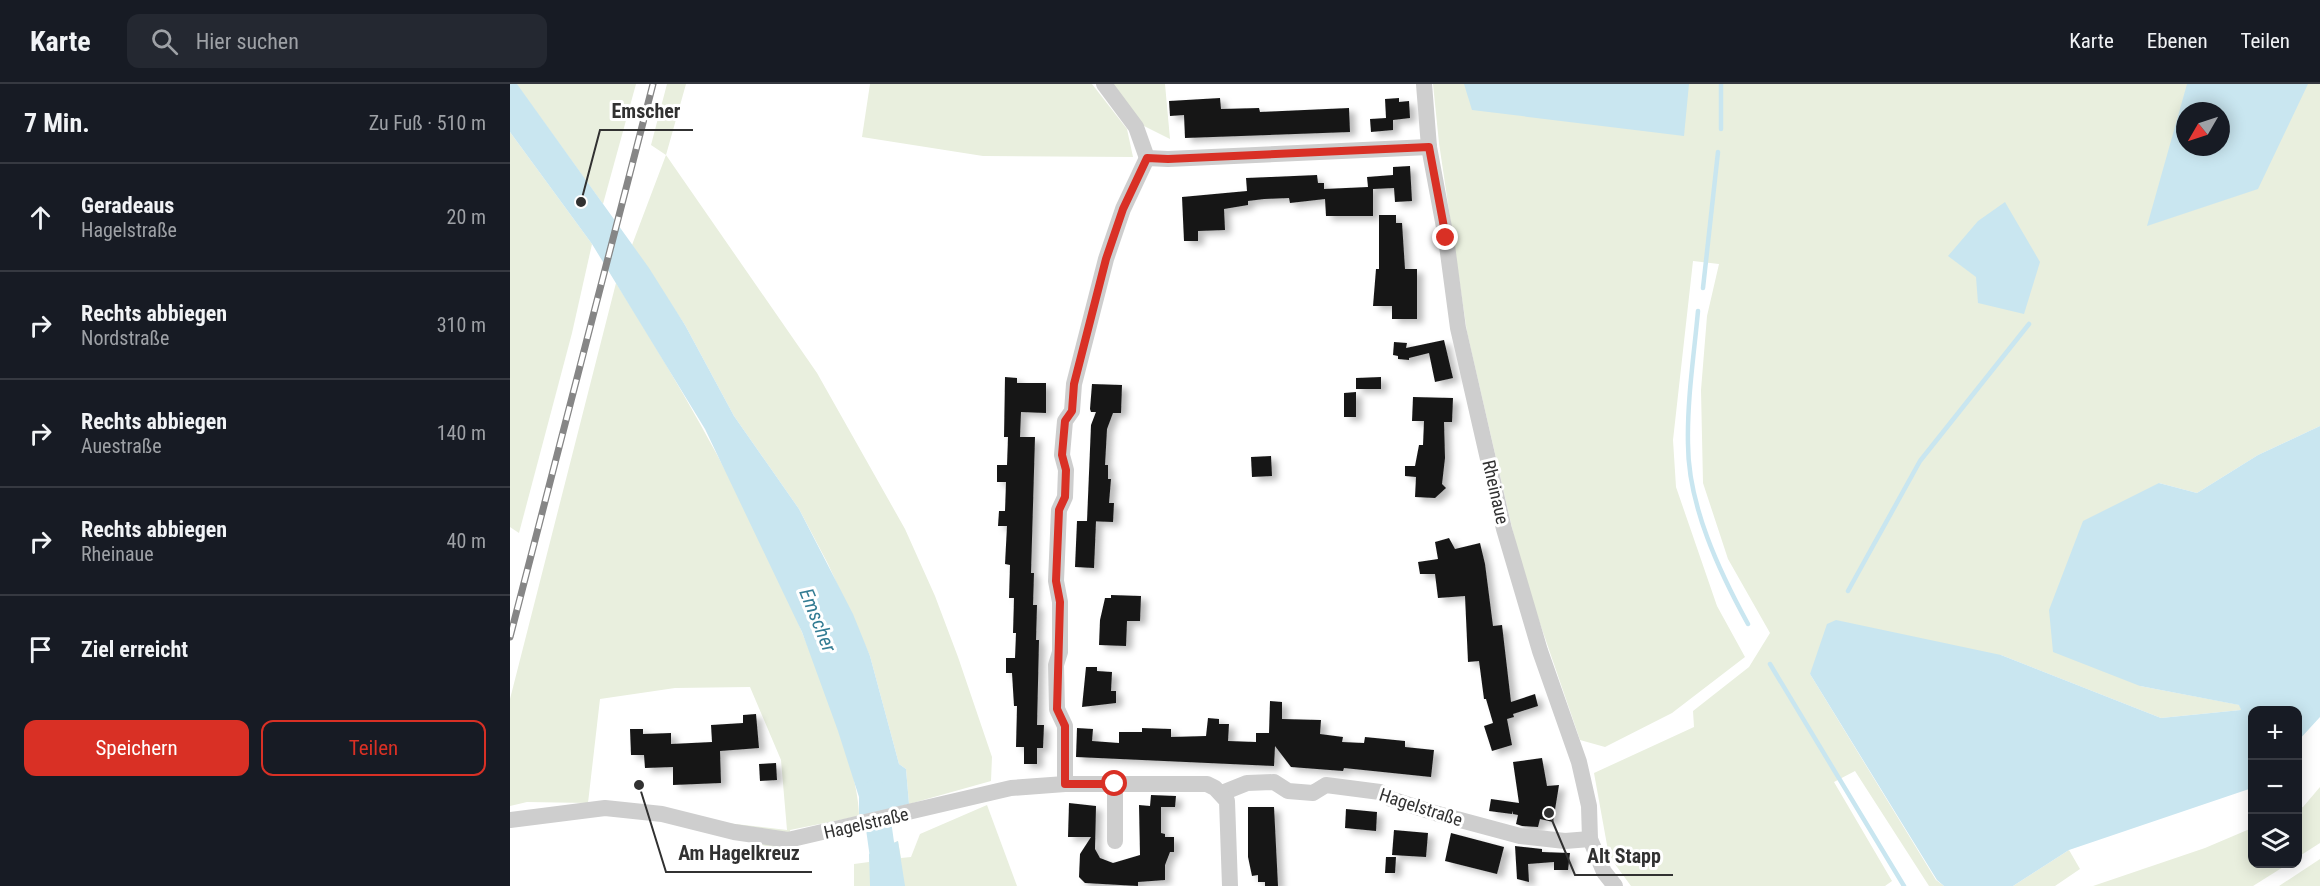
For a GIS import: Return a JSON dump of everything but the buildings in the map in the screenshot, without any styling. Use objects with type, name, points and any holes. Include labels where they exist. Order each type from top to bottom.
[{"type":"street","points":[[1065,784],[1065,726],[1057,709],[1060,602],[1056,581],[1059,510],[1065,497],[1066,470],[1062,455],[1065,421],[1072,411],[1074,384],[1106,259],[1123,209],[1147,158],[1144,144],[1136,127],[1104,84]]},
{"type":"street","name":"Rheinaue","points":[[1424,84],[1429,147],[1446,238],[1458,328],[1504,529],[1540,651],[1580,762],[1590,807],[1590,839],[1604,872],[1615,886]]},
{"type":"street","points":[[1147,158],[1168,159],[1429,147]]},
{"type":"street","name":"Hagelstraße","points":[[510,820],[604,808],[662,814],[770,839],[788,840],[1011,788],[1065,784],[1207,784],[1222,793],[1247,783],[1275,782],[1287,791],[1313,793],[1326,785],[1380,792],[1391,799],[1438,814],[1520,836],[1565,841],[1590,839]]},
{"type":"street","points":[[1115,784],[1115,841]]},
{"type":"street","points":[[1222,793],[1227,801],[1229,812],[1230,886]]},
{"type":"green space","points":[[636,84],[603,204],[517,85]]},
{"type":"green space","points":[[667,84],[686,84],[666,155],[651,145]]},
{"type":"green space","points":[[870,84],[1092,84],[1127,129],[1133,157],[983,156],[862,137]]},
{"type":"green space","points":[[1112,84],[1165,84],[1170,139],[1142,125]]},
{"type":"green space","points":[[1433,84],[2320,84],[2320,426],[2258,455],[2197,493],[2159,483],[2140,686],[2240,705],[2241,710],[2161,718],[2001,655],[1810,674],[1936,880],[1944,886],[1929,886],[1855,771],[1834,782],[1892,881],[1885,886],[1631,886],[1609,856],[1594,773],[1694,727],[1693,711],[1749,667],[1770,633],[1728,559],[1703,483],[1701,390],[1707,316],[1719,264],[1693,261],[1673,440],[1676,487],[1717,606],[1745,657],[1672,713],[1605,747],[1580,740],[1522,571],[1467,332],[1439,143]]},
{"type":"green space","points":[[510,132],[592,244],[572,333],[519,533],[510,527]]},
{"type":"green space","points":[[666,155],[817,373],[905,529],[935,596],[958,657],[992,757],[991,781],[909,804],[906,769],[899,764],[870,656],[828,564],[799,509],[734,416],[685,325],[632,245]]},
{"type":"green space","points":[[616,283],[678,384],[762,542],[809,650],[849,760],[856,788],[859,816],[790,830],[792,853],[702,829],[727,823],[787,830],[781,760],[750,687],[675,688],[600,699],[588,803],[527,802],[510,806],[510,699]]},
{"type":"green space","points":[[2320,787],[2320,843],[2302,854],[2302,807]]},
{"type":"green space","points":[[987,805],[1017,886],[854,886],[854,864],[869,862],[869,854],[898,841],[901,858],[911,857],[920,834]]},
{"type":"green space","points":[[2248,830],[2248,868],[2282,868],[2253,886],[2093,886],[2205,848]]},
{"type":"green space","points":[[2069,850],[2080,869],[2055,886],[2013,886]]},
{"type":"green space","points":[[2320,859],[2320,886],[2279,886]]},
{"type":"water","points":[[510,84],[517,84],[649,268],[685,325],[734,416],[799,509],[853,614],[870,656],[899,764],[906,769],[909,804],[859,816],[859,797],[802,632],[705,429],[592,244],[510,132]]},
{"type":"water","points":[[1464,84],[1689,84],[1684,136],[1472,110]]},
{"type":"water","points":[[2187,84],[2308,84],[2258,189],[2147,226],[2176,123],[2176,156],[2230,156],[2230,102],[2182,102]]},
{"type":"water","points":[[2005,202],[2040,262],[2024,314],[1978,303],[1976,277],[1948,256],[1978,221]]},
{"type":"water","points":[[2320,426],[2320,717],[2302,737],[2302,706],[2248,706],[2248,789],[2069,850],[2013,886],[1944,886],[1937,880],[1810,674],[1827,624],[1836,620],[2001,655],[2161,718],[2241,710],[2239,705],[2140,686],[2053,652],[2049,610],[2083,521],[2159,483],[2197,493],[2258,455]]},
{"type":"water","points":[[898,841],[905,886],[870,886],[869,854]]},
{"type":"waterway","points":[[1721,84],[1721,129]]},
{"type":"waterway","points":[[1703,288],[1718,152]]},
{"type":"waterway","points":[[1698,311],[1689,411],[1689,467],[1699,514],[1707,537],[1726,582],[1748,624]]},
{"type":"waterway","points":[[1848,591],[1920,461],[2029,324]]},
{"type":"waterway","points":[[1770,664],[1904,886]]},
{"type":"waterway","name":"Emscher","points":[[874,793],[883,857],[884,886]]},
{"type":"railway","points":[[510,637],[653,84]]},
{"type":"place","name":"Emscher","points":[[581,202]]},
{"type":"place","name":"Am Hagelkreuz","points":[[639,785]]},
{"type":"place","name":"Alt Stapp","points":[[1549,813]]},
{"type":"route","points":[[1115,784],[1065,784],[1065,726],[1057,709],[1056,665],[1060,652],[1060,602],[1056,581],[1059,510],[1065,497],[1066,470],[1062,455],[1065,421],[1072,411],[1074,384],[1094,303],[1114,231],[1147,158],[1168,159],[1429,147],[1446,238]]}]
